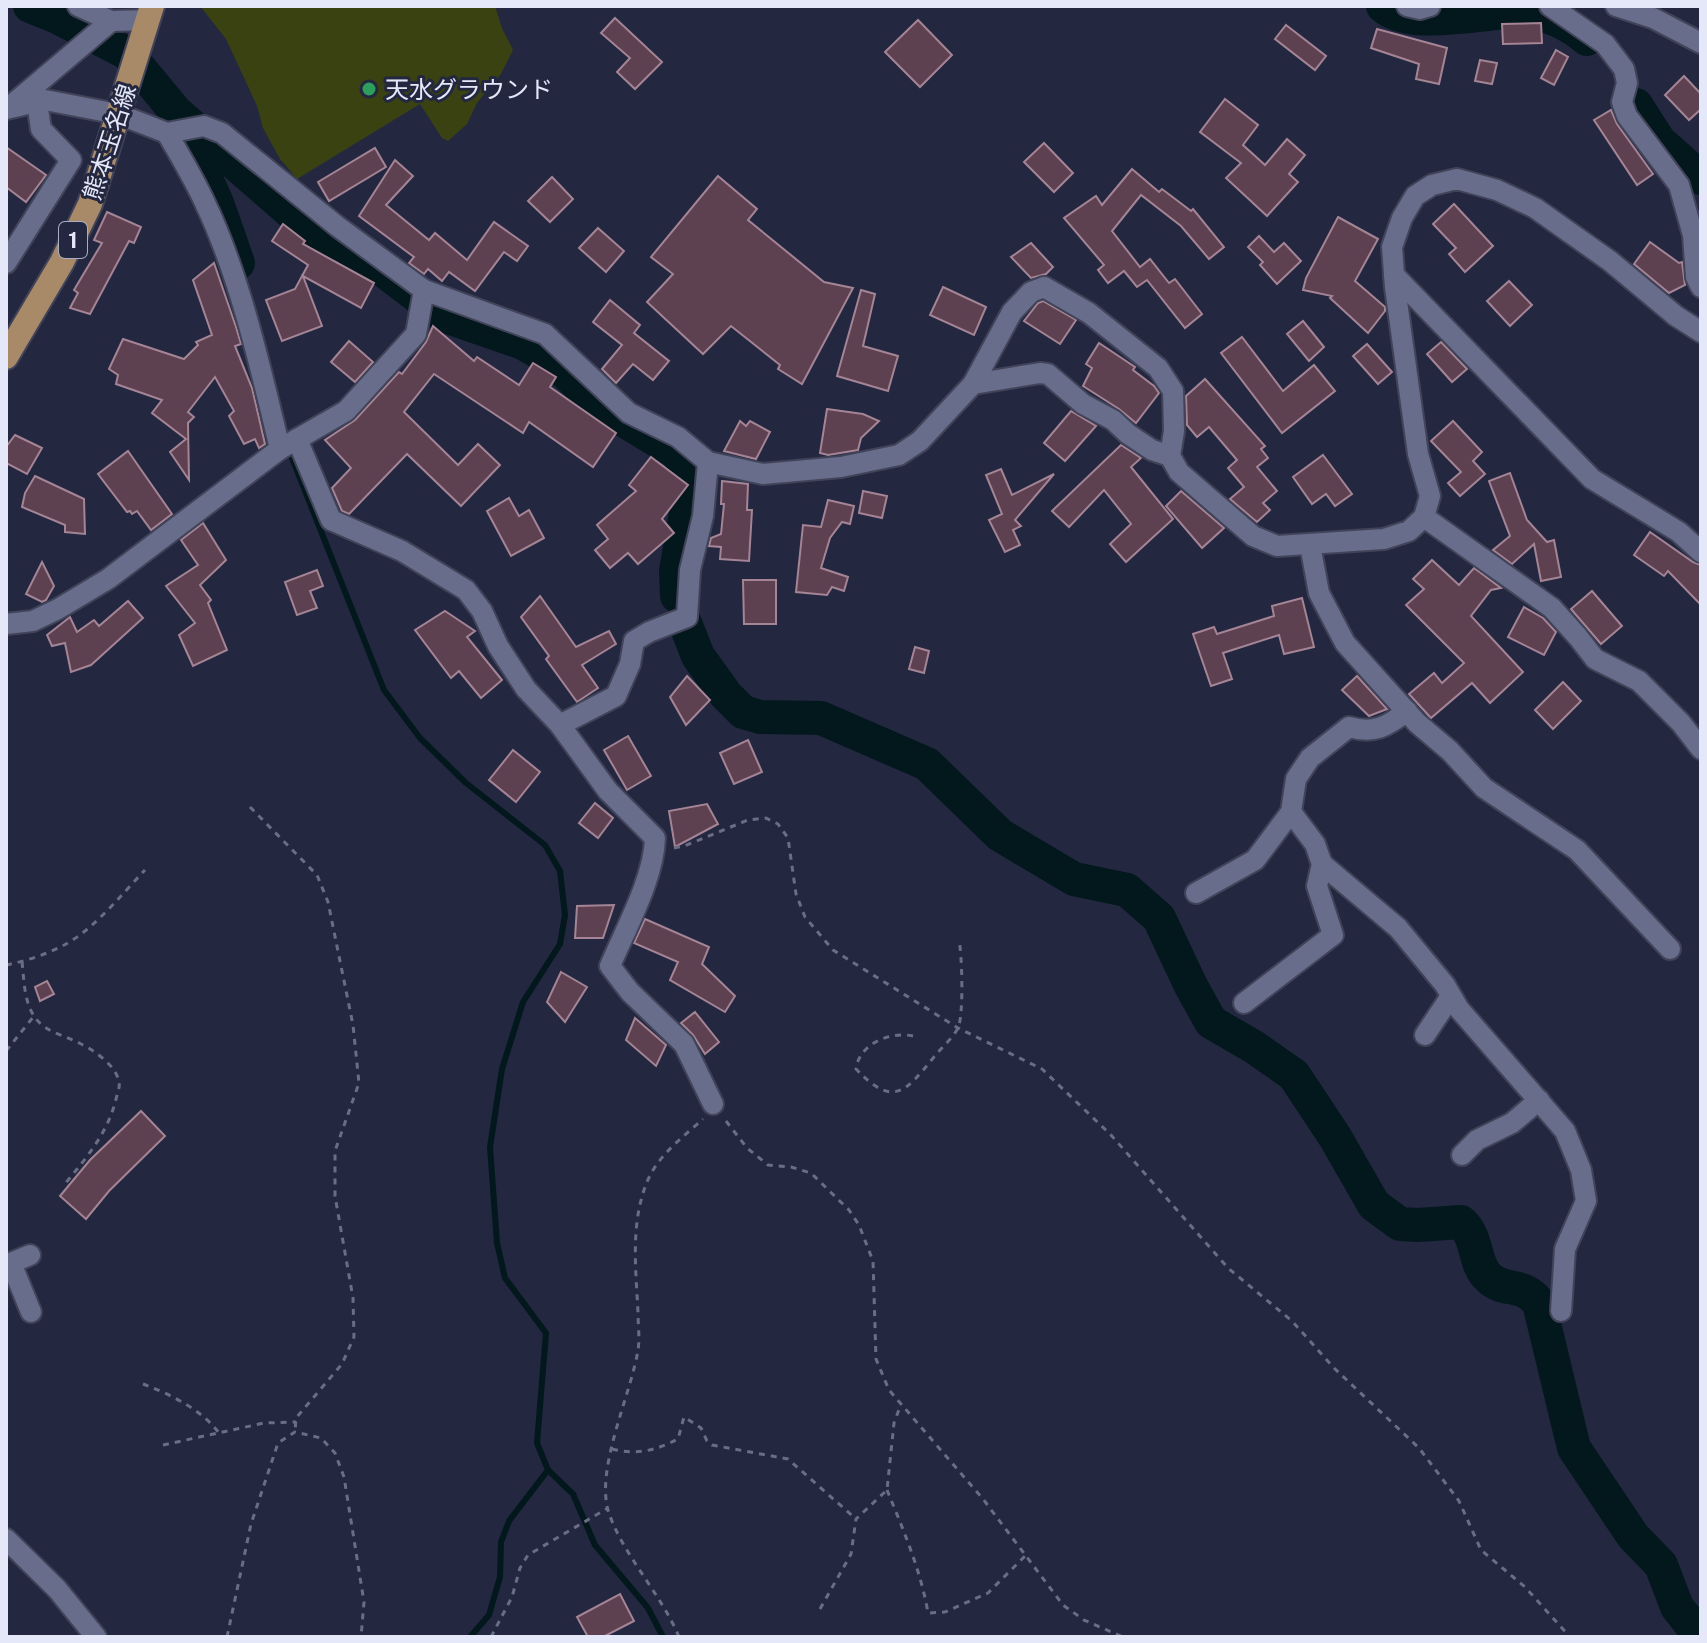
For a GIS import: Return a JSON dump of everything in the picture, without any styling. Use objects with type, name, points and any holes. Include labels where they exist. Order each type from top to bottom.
[{"type":"main road","name":"熊本玉名線","points":[[6,357],[62,262],[90,204],[150,13]]},
{"type":"street","points":[[78,6],[106,25]]},
{"type":"street","points":[[1407,6],[1420,9],[1430,6]]},
{"type":"street","points":[[1550,6],[1605,44],[1624,69],[1627,83],[1622,102],[1627,116],[1679,185],[1693,235],[1696,277],[1701,287]]},
{"type":"street","points":[[1616,6],[1653,18],[1701,43]]},
{"type":"street","points":[[8,108],[106,25],[150,13]]},
{"type":"street","points":[[8,108],[45,100],[118,114],[171,132],[204,126],[222,133],[423,299],[545,334],[629,413],[678,437],[708,462],[763,474],[841,467],[899,455],[920,441],[973,384],[1012,312],[1031,292],[1044,287],[1089,313],[1158,368],[1173,391],[1174,431],[1170,456],[1179,472],[1253,536],[1277,546],[1384,539],[1409,531],[1424,517],[1430,496],[1418,454],[1392,247],[1402,218],[1415,196],[1432,185],[1457,179],[1497,190],[1535,208],[1610,261],[1676,316],[1701,332]]},
{"type":"street","points":[[6,263],[71,160],[41,129],[37,102]]},
{"type":"street","points":[[171,132],[206,204],[289,444],[331,520],[402,551],[466,590],[482,611],[498,646],[526,689],[560,725],[608,791],[655,838],[644,884],[610,966],[630,992],[684,1044],[713,1104]]},
{"type":"street","points":[[1394,275],[1592,479],[1679,532],[1701,552]]},
{"type":"street","points":[[6,624],[33,621],[108,579],[289,444],[346,411],[416,334],[423,299]]},
{"type":"street","points":[[973,384],[1048,374],[1083,404],[1113,420],[1152,450],[1170,456]]},
{"type":"street","points":[[560,725],[616,696],[630,664],[634,641],[687,617],[690,570],[703,516],[708,462]]},
{"type":"street","points":[[1424,517],[1552,608],[1595,659],[1639,681],[1681,723],[1701,749]]},
{"type":"street","points":[[1310,545],[1319,593],[1345,643],[1484,788],[1577,850],[1670,949]]},
{"type":"street","points":[[1196,893],[1255,860],[1291,812],[1296,779],[1310,758],[1349,727],[1366,732],[1387,727],[1407,711]]},
{"type":"street","points":[[1291,812],[1315,844],[1322,864],[1398,928],[1459,1009],[1565,1131],[1581,1170],[1586,1201],[1565,1249],[1561,1311]]},
{"type":"street","points":[[1244,1003],[1333,935],[1317,886],[1322,864]]},
{"type":"street","points":[[1425,1035],[1451,996]]},
{"type":"street","points":[[1462,1155],[1477,1140],[1512,1123],[1539,1100]]},
{"type":"street","points":[[15,1261],[31,1312]]},
{"type":"street","points":[[6,1539],[57,1589],[96,1637]]},
{"type":"path","points":[[250,807],[317,875],[328,902],[353,1025],[359,1083],[335,1151],[335,1196],[353,1298],[354,1337],[342,1364],[296,1418],[295,1432]]},
{"type":"path","points":[[654,850],[684,846],[748,820],[766,818],[778,824],[788,838],[796,894],[805,917],[833,950],[958,1028],[1042,1069],[1111,1135],[1228,1268],[1292,1321],[1334,1368],[1419,1448],[1459,1501],[1481,1550],[1525,1587],[1570,1637]]},
{"type":"path","points":[[6,965],[67,944],[108,909],[145,870]]},
{"type":"path","points":[[913,1036],[892,1035],[863,1050],[857,1059],[856,1069],[865,1079],[888,1092],[900,1092],[912,1085],[958,1028],[962,952],[959,940]]},
{"type":"path","points":[[22,962],[28,1002],[34,1016],[59,1036],[81,1043],[101,1057],[113,1070],[119,1083],[115,1106],[104,1135],[64,1185]]},
{"type":"path","points":[[6,1051],[34,1016]]},
{"type":"path","points":[[679,1637],[608,1508],[607,1483],[612,1449],[639,1345],[637,1212],[649,1179],[667,1151],[708,1115],[713,1104],[747,1148],[768,1165],[811,1173],[849,1210],[859,1225],[873,1261],[876,1359],[889,1390],[983,1499],[1063,1605],[1084,1620],[1123,1637]]},
{"type":"path","points":[[143,1384],[178,1400],[219,1433]]},
{"type":"path","points":[[901,1404],[894,1423],[887,1490],[905,1532],[928,1613],[945,1612],[988,1593],[1026,1555]]},
{"type":"path","points":[[612,1449],[644,1453],[664,1446],[678,1439],[684,1417],[701,1428],[712,1445],[788,1459],[856,1519]]},
{"type":"path","points":[[163,1445],[264,1423],[296,1422]]},
{"type":"path","points":[[227,1637],[255,1510],[278,1443],[295,1432],[321,1438],[335,1453],[344,1477],[364,1602],[361,1637]]},
{"type":"path","points":[[820,1609],[851,1554],[856,1519],[887,1490]]},
{"type":"path","points":[[491,1637],[512,1597],[528,1555],[608,1508]]},
{"type":"green space","name":"天水グラウンド","points":[[200,6],[495,6],[513,50],[501,74],[477,103],[467,124],[448,141],[442,138],[420,104],[297,179],[280,159],[263,128],[257,106],[226,39]]},
{"type":"building","points":[[615,18],[662,62],[635,89],[617,72],[630,58],[601,33]]},
{"type":"building","points":[[918,20],[952,55],[920,87],[885,52]]},
{"type":"building","points":[[1541,23],[1542,43],[1503,44],[1502,24]]},
{"type":"building","points":[[1286,25],[1326,56],[1315,70],[1275,39]]},
{"type":"building","points":[[1377,29],[1447,48],[1439,84],[1416,79],[1419,64],[1371,48]]},
{"type":"building","points":[[1556,50],[1568,57],[1554,85],[1541,78]]},
{"type":"building","points":[[1480,60],[1497,63],[1492,84],[1475,81]]},
{"type":"building","points":[[1684,76],[1701,94],[1701,109],[1689,120],[1665,95]]},
{"type":"building","points":[[1225,99],[1258,125],[1243,145],[1265,165],[1287,139],[1305,155],[1289,174],[1298,182],[1267,216],[1226,178],[1241,163],[1200,132]]},
{"type":"building","points":[[1611,110],[1617,124],[1653,174],[1637,185],[1594,120]]},
{"type":"building","points":[[1044,143],[1073,173],[1054,192],[1024,162]]},
{"type":"building","points":[[6,147],[46,175],[26,202],[6,187]]},
{"type":"building","points":[[375,148],[386,167],[329,201],[318,182]]},
{"type":"building","points":[[395,160],[413,176],[386,205],[429,240],[435,233],[467,260],[494,222],[528,246],[517,261],[504,252],[475,291],[449,272],[442,281],[428,269],[424,274],[409,263],[414,257],[359,216]]},
{"type":"building","points":[[1132,169],[1159,192],[1162,189],[1191,211],[1193,209],[1224,247],[1209,259],[1181,226],[1141,195],[1112,231],[1140,267],[1150,259],[1169,283],[1175,279],[1202,314],[1185,328],[1147,280],[1137,287],[1124,271],[1108,283],[1098,270],[1104,265],[1064,218],[1096,196],[1102,205]]},
{"type":"building","points":[[718,176],[757,209],[748,220],[824,282],[853,288],[802,384],[778,369],[780,365],[731,326],[703,354],[647,302],[673,274],[651,257]]},
{"type":"building","points":[[552,177],[573,199],[550,222],[528,201]]},
{"type":"building","points":[[1454,204],[1493,246],[1465,272],[1449,254],[1456,248],[1433,224]]},
{"type":"building","points":[[107,212],[141,227],[134,243],[129,241],[90,314],[70,308],[78,293],[74,290],[102,243],[94,240]]},
{"type":"building","points":[[1338,217],[1378,239],[1355,281],[1385,307],[1368,333],[1330,298],[1332,296],[1303,290],[1306,278]]},
{"type":"building","points":[[283,224],[305,241],[303,244],[374,283],[361,308],[303,276],[322,326],[282,341],[266,300],[295,289],[308,265],[272,241]]},
{"type":"building","points":[[598,228],[624,251],[606,272],[579,248]]},
{"type":"building","points":[[1259,236],[1274,252],[1284,243],[1301,261],[1277,284],[1260,265],[1263,262],[1248,247]]},
{"type":"building","points":[[1650,242],[1679,263],[1682,262],[1685,285],[1669,293],[1634,264]]},
{"type":"building","points":[[1031,243],[1053,267],[1046,274],[1031,278],[1011,257]]},
{"type":"building","points":[[214,263],[241,344],[235,346],[252,388],[265,444],[259,448],[255,439],[244,444],[229,416],[234,411],[215,377],[188,412],[194,417],[188,423],[189,480],[170,452],[186,439],[152,413],[162,400],[116,384],[118,375],[109,369],[123,339],[184,359],[198,345],[196,342],[212,335],[193,280]]},
{"type":"building","points":[[1509,281],[1532,305],[1510,326],[1487,301]]},
{"type":"building","points":[[943,287],[986,307],[974,335],[930,315]]},
{"type":"building","points":[[861,290],[875,294],[863,346],[898,356],[888,391],[837,376]]},
{"type":"building","points":[[610,300],[640,325],[634,333],[669,361],[653,380],[633,364],[616,383],[602,369],[622,345],[593,322]]},
{"type":"building","points":[[1043,301],[1076,320],[1060,344],[1024,321]]},
{"type":"building","points":[[1303,321],[1324,347],[1309,361],[1287,334]]},
{"type":"building","points":[[433,326],[474,361],[477,357],[519,385],[533,363],[556,377],[550,387],[616,433],[593,467],[529,422],[523,433],[434,374],[404,412],[458,465],[478,444],[500,465],[461,506],[407,454],[349,514],[342,511],[332,488],[351,468],[325,440],[355,420],[399,372],[402,374],[426,342]]},
{"type":"building","points":[[1242,337],[1283,391],[1314,365],[1335,391],[1282,433],[1221,353]]},
{"type":"building","points":[[349,341],[373,362],[355,382],[331,362]]},
{"type":"building","points":[[1441,342],[1467,369],[1452,382],[1427,354]]},
{"type":"building","points":[[1099,343],[1135,367],[1133,370],[1159,393],[1136,423],[1083,386],[1092,368],[1086,364]]},
{"type":"building","points":[[1367,344],[1392,372],[1378,384],[1353,356]]},
{"type":"building","points":[[1205,379],[1265,446],[1261,449],[1268,458],[1257,467],[1277,491],[1263,503],[1270,510],[1257,522],[1230,499],[1244,487],[1228,468],[1237,460],[1209,427],[1197,437],[1187,425],[1186,396]]},
{"type":"building","points":[[827,409],[863,414],[879,421],[861,438],[858,450],[828,455],[820,453]]},
{"type":"building","points":[[1071,411],[1096,426],[1065,461],[1044,443]]},
{"type":"building","points":[[740,421],[746,426],[750,421],[770,432],[756,459],[724,451]]},
{"type":"building","points":[[1453,421],[1482,452],[1473,461],[1485,474],[1460,496],[1448,483],[1461,472],[1431,441]]},
{"type":"building","points":[[15,435],[42,448],[27,474],[6,463],[6,447]]},
{"type":"building","points":[[1121,445],[1141,458],[1131,467],[1173,519],[1126,562],[1110,544],[1131,524],[1104,490],[1069,527],[1052,511]]},
{"type":"building","points":[[128,451],[172,514],[151,530],[137,511],[132,514],[127,512],[98,474]]},
{"type":"building","points":[[1323,455],[1352,494],[1335,506],[1326,494],[1312,504],[1293,477]]},
{"type":"building","points":[[651,457],[688,485],[662,519],[674,533],[638,564],[628,553],[610,568],[595,550],[608,539],[597,525],[636,491],[629,485]]},
{"type":"building","points":[[1001,469],[1012,495],[1054,474],[1015,520],[1021,526],[1013,530],[1020,545],[1005,552],[989,520],[1002,514],[986,475]]},
{"type":"building","points":[[1510,473],[1527,520],[1547,542],[1554,540],[1561,577],[1541,581],[1534,544],[1512,564],[1493,550],[1510,536],[1489,481]]},
{"type":"building","points":[[35,476],[84,499],[85,534],[65,532],[65,525],[22,507],[25,493]]},
{"type":"building","points":[[722,481],[748,484],[747,510],[752,510],[749,561],[720,559],[721,547],[709,546],[711,538],[721,534],[724,504],[721,504]]},
{"type":"building","points":[[863,491],[887,496],[882,518],[859,513]]},
{"type":"building","points":[[1181,491],[1224,528],[1202,548],[1166,506]]},
{"type":"building","points":[[509,498],[519,516],[529,510],[544,538],[511,556],[487,511]]},
{"type":"building","points":[[828,500],[854,506],[850,524],[842,522],[830,538],[821,568],[848,577],[844,591],[832,587],[827,595],[796,592],[803,525],[821,527]]},
{"type":"building","points":[[203,523],[226,560],[200,585],[211,600],[208,603],[227,650],[193,666],[179,635],[195,623],[166,586],[198,565],[181,540]]},
{"type":"building","points":[[1650,532],[1701,565],[1701,605],[1668,571],[1664,576],[1634,555]]},
{"type":"building","points":[[1432,560],[1459,585],[1474,568],[1501,588],[1491,590],[1471,616],[1523,672],[1490,703],[1472,683],[1431,718],[1409,694],[1434,673],[1442,683],[1464,663],[1406,605],[1424,589],[1413,579]]},
{"type":"building","points":[[42,562],[54,586],[42,602],[26,594]]},
{"type":"building","points":[[317,570],[323,586],[310,591],[317,608],[297,615],[285,582]]},
{"type":"building","points":[[743,580],[776,580],[776,624],[744,624]]},
{"type":"building","points":[[1592,591],[1622,626],[1601,644],[1571,609]]},
{"type":"building","points":[[540,596],[576,647],[609,631],[616,644],[582,665],[598,688],[577,702],[521,617]]},
{"type":"building","points":[[1302,598],[1314,647],[1284,654],[1279,635],[1223,653],[1232,679],[1211,686],[1193,634],[1214,627],[1217,634],[1274,616],[1272,606]]},
{"type":"building","points":[[128,601],[143,618],[91,665],[71,672],[65,643],[52,646],[47,635],[70,617],[77,632],[94,620],[99,626]]},
{"type":"building","points":[[1524,607],[1543,618],[1556,632],[1544,655],[1508,637]]},
{"type":"building","points":[[445,611],[475,631],[467,637],[502,680],[481,698],[459,671],[451,678],[415,630]]},
{"type":"building","points":[[915,647],[929,651],[924,673],[909,669]]},
{"type":"building","points":[[687,676],[710,700],[686,725],[670,697]]},
{"type":"building","points":[[1357,676],[1387,709],[1369,716],[1342,690]]},
{"type":"building","points":[[1563,682],[1581,701],[1553,729],[1535,710]]},
{"type":"building","points":[[628,736],[651,776],[627,790],[604,750]]},
{"type":"building","points":[[748,740],[762,772],[734,784],[720,753]]},
{"type":"building","points":[[513,750],[540,772],[516,802],[489,780]]},
{"type":"building","points":[[595,803],[613,818],[598,838],[579,823]]},
{"type":"building","points":[[707,804],[718,824],[675,847],[669,811]]},
{"type":"building","points":[[614,905],[603,938],[575,938],[577,906]]},
{"type":"building","points":[[645,919],[709,947],[702,964],[735,996],[725,1012],[670,980],[678,962],[634,943]]},
{"type":"building","points":[[561,972],[587,987],[565,1022],[547,1002]]},
{"type":"building","points":[[47,981],[54,994],[40,1001],[35,987]]},
{"type":"building","points":[[695,1012],[719,1042],[705,1054],[681,1023]]},
{"type":"building","points":[[635,1018],[666,1045],[656,1066],[626,1040]]},
{"type":"building","points":[[141,1111],[165,1136],[109,1191],[86,1219],[60,1196],[90,1160]]},
{"type":"building","points":[[620,1594],[634,1621],[603,1637],[588,1637],[577,1617]]},
{"type":"waterway","points":[[30,6],[127,53],[176,112],[308,227],[383,270],[442,315],[523,343],[551,359],[602,407],[676,452],[688,468],[690,490],[676,571],[677,596]]},
{"type":"waterway","points":[[1383,6],[1396,13],[1429,19],[1504,12],[1538,14],[1564,23],[1587,39]]},
{"type":"waterway","points":[[1636,105],[1659,141],[1701,178]]},
{"type":"waterway","points":[[181,123],[217,203],[238,263]]},
{"type":"waterway","points":[[292,458],[384,690],[420,738],[466,783],[545,845],[560,871],[565,915],[560,944],[523,1002],[502,1069],[490,1147],[497,1243],[505,1278],[546,1333],[537,1443],[548,1470],[573,1494],[595,1545],[648,1608],[663,1637]]},
{"type":"waterway","points":[[685,623],[698,656],[726,695],[743,712],[760,717],[821,718],[927,764],[1000,835],[1074,879],[1127,890],[1159,918],[1211,1022],[1294,1075],[1335,1137],[1374,1205],[1400,1224],[1461,1222],[1467,1228],[1480,1266],[1489,1278],[1501,1285],[1520,1289],[1539,1303],[1574,1448],[1633,1536],[1661,1565],[1677,1607],[1692,1626],[1701,1631]]},
{"type":"waterway","points":[[470,1637],[489,1615],[500,1577],[501,1542],[509,1521],[548,1470]]},
{"type":"place","name":"天水グラウンド","points":[[369,89]]}]
